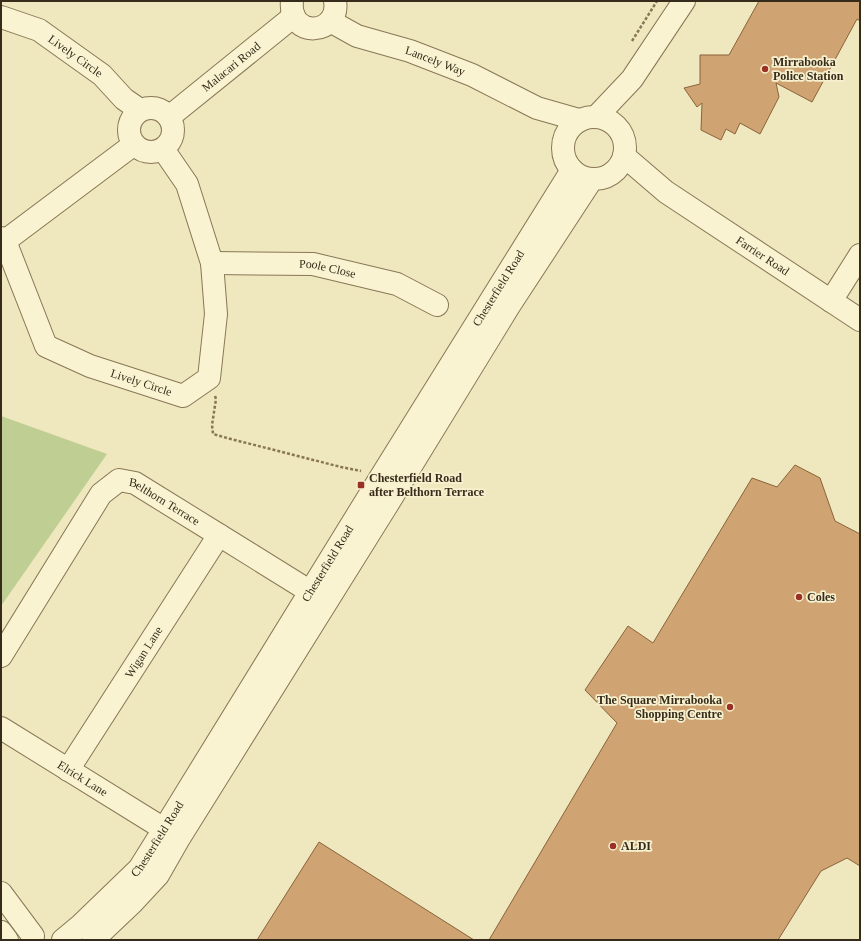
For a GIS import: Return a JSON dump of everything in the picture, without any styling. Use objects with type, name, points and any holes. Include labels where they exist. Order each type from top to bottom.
[{"type":"street","points":[[597,121],[622,134],[625,144],[621,162],[611,174],[601,178],[592,179],[581,177],[572,170],[566,161],[563,143],[566,132],[571,127],[597,121],[632,79],[684,1]]},
{"type":"street","points":[[293,9],[295,20],[308,28],[316,29],[324,26],[333,11]]},
{"type":"street","name":"Malacari Road","points":[[169,117],[293,9]]},
{"type":"street","name":"Lancely Way","points":[[333,11],[357,36],[410,50],[472,75],[537,108],[597,121]]},
{"type":"street","name":"Lively Circle","points":[[1,17],[39,30],[102,74],[124,99],[140,110]]},
{"type":"street","points":[[149,108],[157,109],[163,111],[169,117],[172,123],[172,136],[169,143],[163,149],[148,153],[139,150],[133,144],[129,137],[128,128],[130,120],[140,110],[149,108]]},
{"type":"street","name":"Lancely Way","points":[[537,108],[563,143]]},
{"type":"street","points":[[3,239],[133,144]]},
{"type":"street","points":[[163,149],[187,184],[212,263],[216,314],[209,378]]},
{"type":"street","name":"Farrier Road","points":[[621,162],[860,320]]},
{"type":"street","name":"Chesterfield Road","points":[[93,940],[132,903],[158,875],[234,733],[485,326],[572,170]]},
{"type":"street","name":"Chesterfield Road","points":[[318,597],[382,475],[485,326],[513,299],[592,179]]},
{"type":"street","name":"Lively Circle","points":[[3,239],[46,346],[90,366],[183,396],[209,378]]},
{"type":"street","points":[[831,300],[860,255]]},
{"type":"street","name":"Poole Close","points":[[212,263],[313,264],[397,284],[437,305]]},
{"type":"street","name":"Belthorn Terrace","points":[[1,656],[101,494],[119,480],[135,483],[318,597]]},
{"type":"street","name":"Wigan Lane","points":[[68,770],[219,534]]},
{"type":"street","name":"Elrick Lane","points":[[1,728],[164,829]]},
{"type":"street","name":"Chesterfield Road","points":[[63,940],[82,925],[139,869],[164,829],[234,733]]},
{"type":"street","points":[[1,893],[35,939]]},
{"type":"street","points":[[1,932],[7,940]]},
{"type":"path","points":[[629,45],[657,1]]},
{"type":"path","points":[[209,378],[216,399],[212,425],[213,434],[341,467],[382,475]]},
{"type":"green space","points":[[1,416],[107,454],[1,606]]},
{"type":"building","name":"Mirrabooka Police Station","points":[[759,1],[860,1],[860,21],[857,19],[812,102],[776,83],[779,97],[760,134],[740,123],[735,134],[726,129],[721,140],[701,130],[702,103],[697,107],[684,88],[700,84],[700,55],[729,55]]},
{"type":"building","name":"The Square Mirrabooka Shopping Centre","points":[[795,465],[820,478],[835,521],[860,534],[860,866],[847,858],[821,871],[778,940],[489,940],[617,723],[585,690],[628,626],[653,643],[752,478],[777,487]]},
{"type":"building","points":[[319,842],[474,940],[257,940]]},
{"type":"place","name":"Mirrabooka Police Station","points":[[765,69]]},
{"type":"place","name":"Chesterfield Road after Belthorn Terrace","points":[[361,485]]},
{"type":"place","name":"Coles","points":[[799,597]]},
{"type":"place","name":"The Square Mirrabooka Shopping Centre","points":[[730,707]]},
{"type":"place","name":"ALDI","points":[[613,846]]}]
